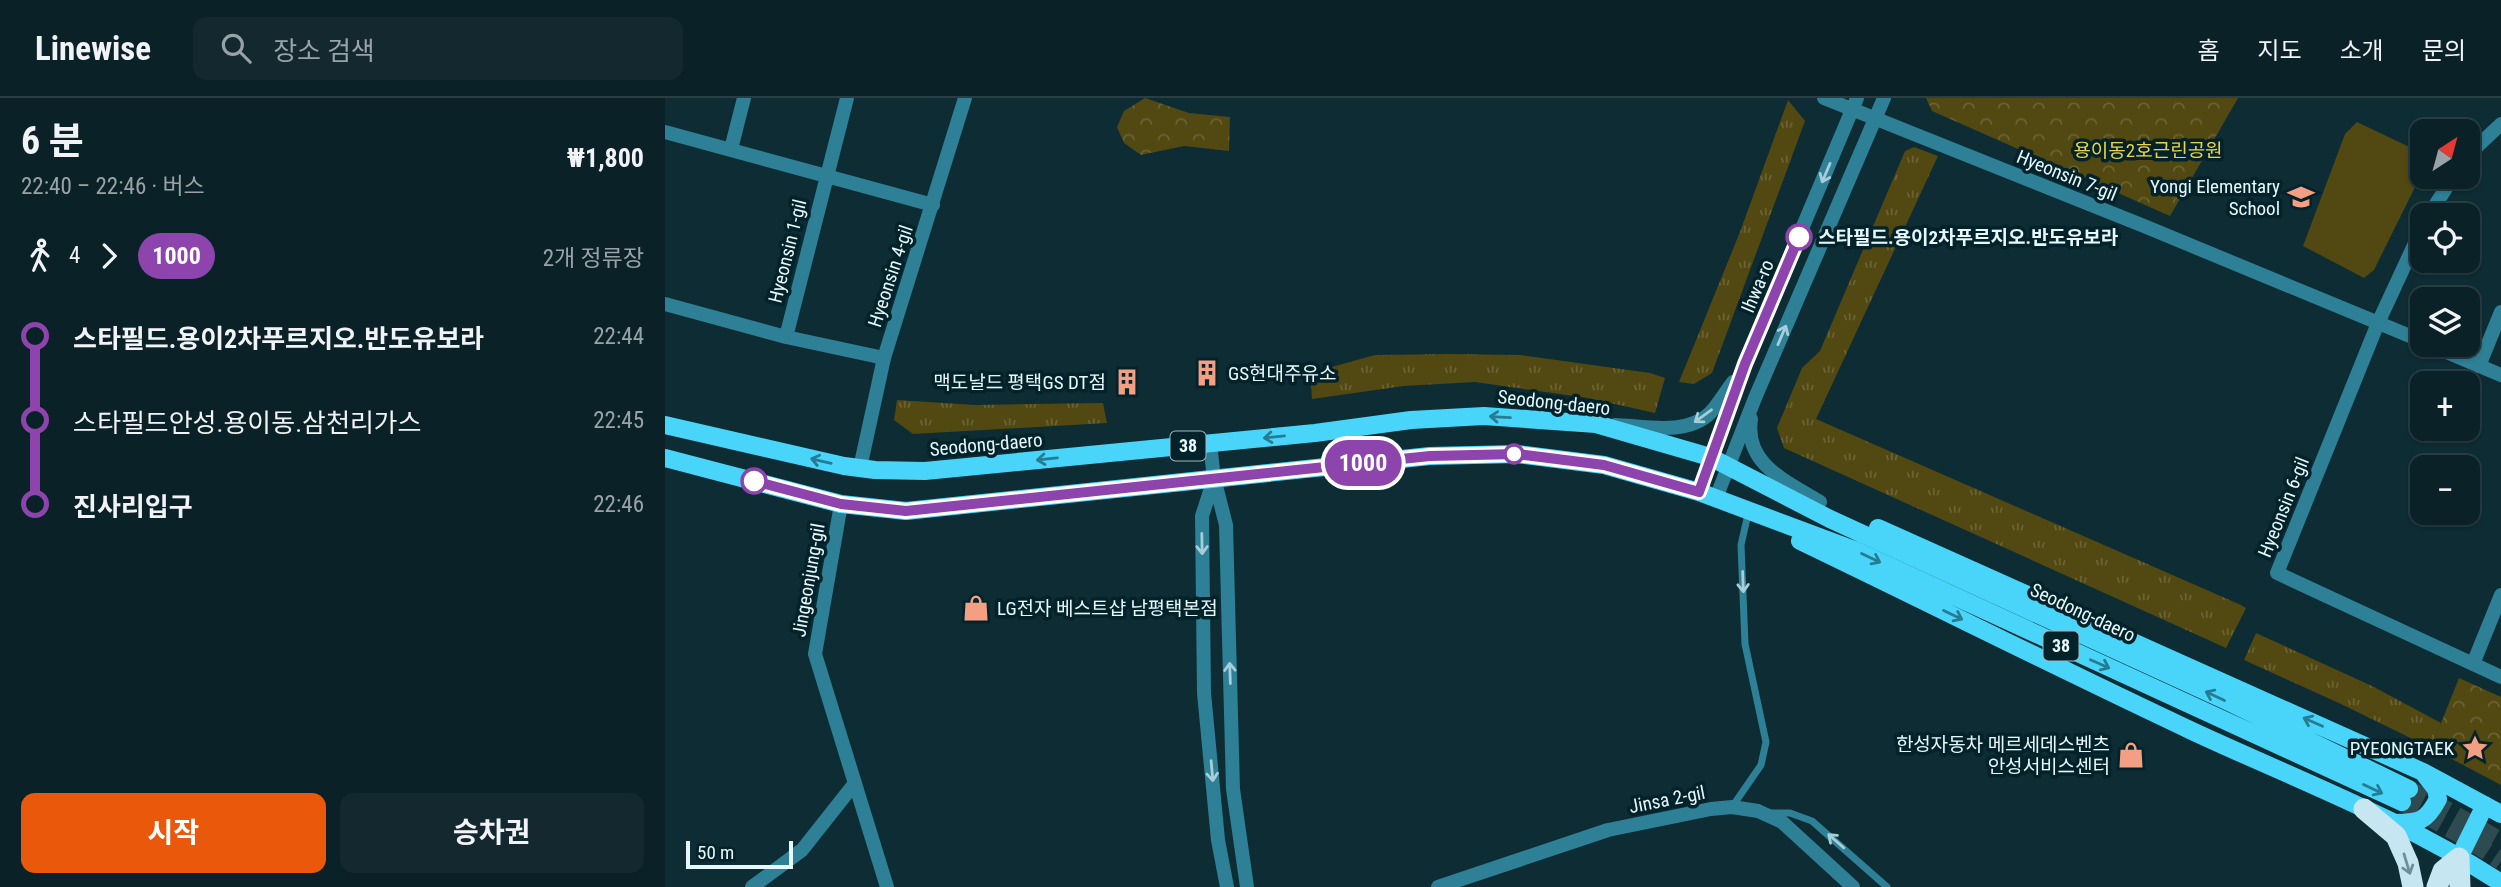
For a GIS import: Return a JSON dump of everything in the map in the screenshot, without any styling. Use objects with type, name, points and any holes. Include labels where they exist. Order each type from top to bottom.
[{"type":"highway","points":[[2364,809],[2396,836],[2408,863],[2413,887]]},
{"type":"highway","points":[[2437,887],[2443,871],[2459,858]]},
{"type":"highway","points":[[2459,858],[2460,887]]},
{"type":"main road","name":"Seodong-daero","points":[[665,425],[860,468],[925,471],[1315,433],[1411,420],[1484,416],[1596,424],[1710,457],[1830,519],[2227,701],[2406,795],[1854,550],[1708,495],[1604,465],[1517,454],[1430,456],[906,511],[841,504],[665,458]]},
{"type":"main road","points":[[1733,468],[1820,502],[2423,772],[2501,814]]},
{"type":"main road","points":[[1708,495],[2180,725],[2364,809],[2501,883]]},
{"type":"main road","points":[[2390,822],[2416,823],[2430,814],[2438,799],[2436,789],[2423,772]]},
{"type":"main road","points":[[2459,858],[2485,805]]},
{"type":"street","points":[[731,149],[744,98]]},
{"type":"street","name":"Hyeonsin 1-gil","points":[[786,337],[847,98]]},
{"type":"street","name":"Hyeonsin 4-gil","points":[[860,468],[884,358],[965,98]]},
{"type":"street","name":"Hyeonsin 7-gil","points":[[1824,98],[1855,104],[1875,119],[2410,336]]},
{"type":"street","points":[[1708,495],[1733,468],[1755,398],[1884,98]]},
{"type":"street","name":"Ihwa-ro","points":[[1708,495],[1710,457],[1745,364],[1855,104]]},
{"type":"street","points":[[2480,144],[2501,124]]},
{"type":"street","points":[[665,132],[933,205]]},
{"type":"street","name":"Hyeonsin 6-gil","points":[[2410,254],[2378,323],[2277,573],[2501,677]]},
{"type":"street","points":[[665,304],[786,337],[884,358]]},
{"type":"street","points":[[2479,366],[2501,312]]},
{"type":"street","points":[[2458,357],[2501,375]]},
{"type":"street","points":[[1596,424],[1656,427],[1690,425],[1711,412],[1745,364]]},
{"type":"street","points":[[1755,398],[1750,430],[1751,445],[1759,459],[1775,473],[1820,502]]},
{"type":"street","points":[[1210,444],[1226,525],[1233,789],[1248,887]]},
{"type":"street","points":[[1215,478],[1202,516],[1204,693],[1218,840],[1227,887]]},
{"type":"street","name":"Jingeonjung-gil","points":[[841,504],[815,654],[887,887]]},
{"type":"street","points":[[2473,664],[2501,595]]},
{"type":"street","points":[[752,887],[802,850],[855,783]]},
{"type":"street","points":[[1732,807],[1764,813],[1794,831],[1853,887]]},
{"type":"street","name":"Jinsa 2-gil","points":[[1438,887],[1608,830],[1732,807]]},
{"type":"lane","name":"Jinsa 2-gil","points":[[1732,807],[1761,765],[1766,742],[1745,644],[1741,545],[1748,514]]},
{"type":"lane","points":[[1764,813],[1790,813],[1812,821],[1887,887]]},
{"type":"green space","points":[[1145,98],[1189,113],[1230,117],[1229,151],[1184,146],[1141,155],[1124,143],[1117,127],[1124,111]]},
{"type":"green space","name":"용이동2호근린공원","points":[[1926,98],[2238,98],[2170,216],[1932,111]]},
{"type":"green space","points":[[1788,100],[1805,121],[1712,373],[1694,384],[1679,382],[1740,232]]},
{"type":"green space","points":[[2357,122],[2410,147],[2410,189],[2414,189],[2374,270],[2364,278],[2303,246],[2345,134]]},
{"type":"green space","points":[[1914,147],[1938,156],[1816,419],[2241,605],[2246,608],[2226,648],[1784,448],[1777,428],[1802,368],[1820,351],[1905,151]]},
{"type":"green space","points":[[1375,355],[1520,355],[1650,373],[1665,378],[1655,413],[1588,398],[1475,382],[1404,386],[1312,399],[1310,373]]},
{"type":"green space","points":[[897,400],[975,405],[1103,403],[1107,423],[913,434],[894,420]]},
{"type":"green space","points":[[2256,633],[2372,686],[2441,723],[2431,748],[2244,660]]},
{"type":"green space","points":[[2459,678],[2501,697],[2501,785],[2431,748]]},
{"type":"tunnel","points":[[2409,789],[2501,841]]},
{"type":"tunnel","points":[[2402,802],[2501,861]]},
{"type":"bus line","name":"1000","points":[[754,481],[841,504],[906,511],[1430,456],[1517,454],[1604,465],[1699,492],[1745,364],[1799,237]]},
{"type":"place","name":"Yongi Elementary School","points":[[2301,197]]},
{"type":"place","name":"스타필드.용이2차푸르지오.반도유보라","points":[[1799,237]]},
{"type":"place","name":"GS현대주유소","points":[[1207,373]]},
{"type":"place","name":"맥도날드 평택GS DT점","points":[[1127,382]]},
{"type":"place","name":"LG전자 베스트샵 남평택본점","points":[[976,608]]},
{"type":"place","name":"PYEONGTAEK","points":[[2475,748]]},
{"type":"place","name":"한성자동차 메르세데스벤츠 안성서비스센터","points":[[2131,755]]}]
